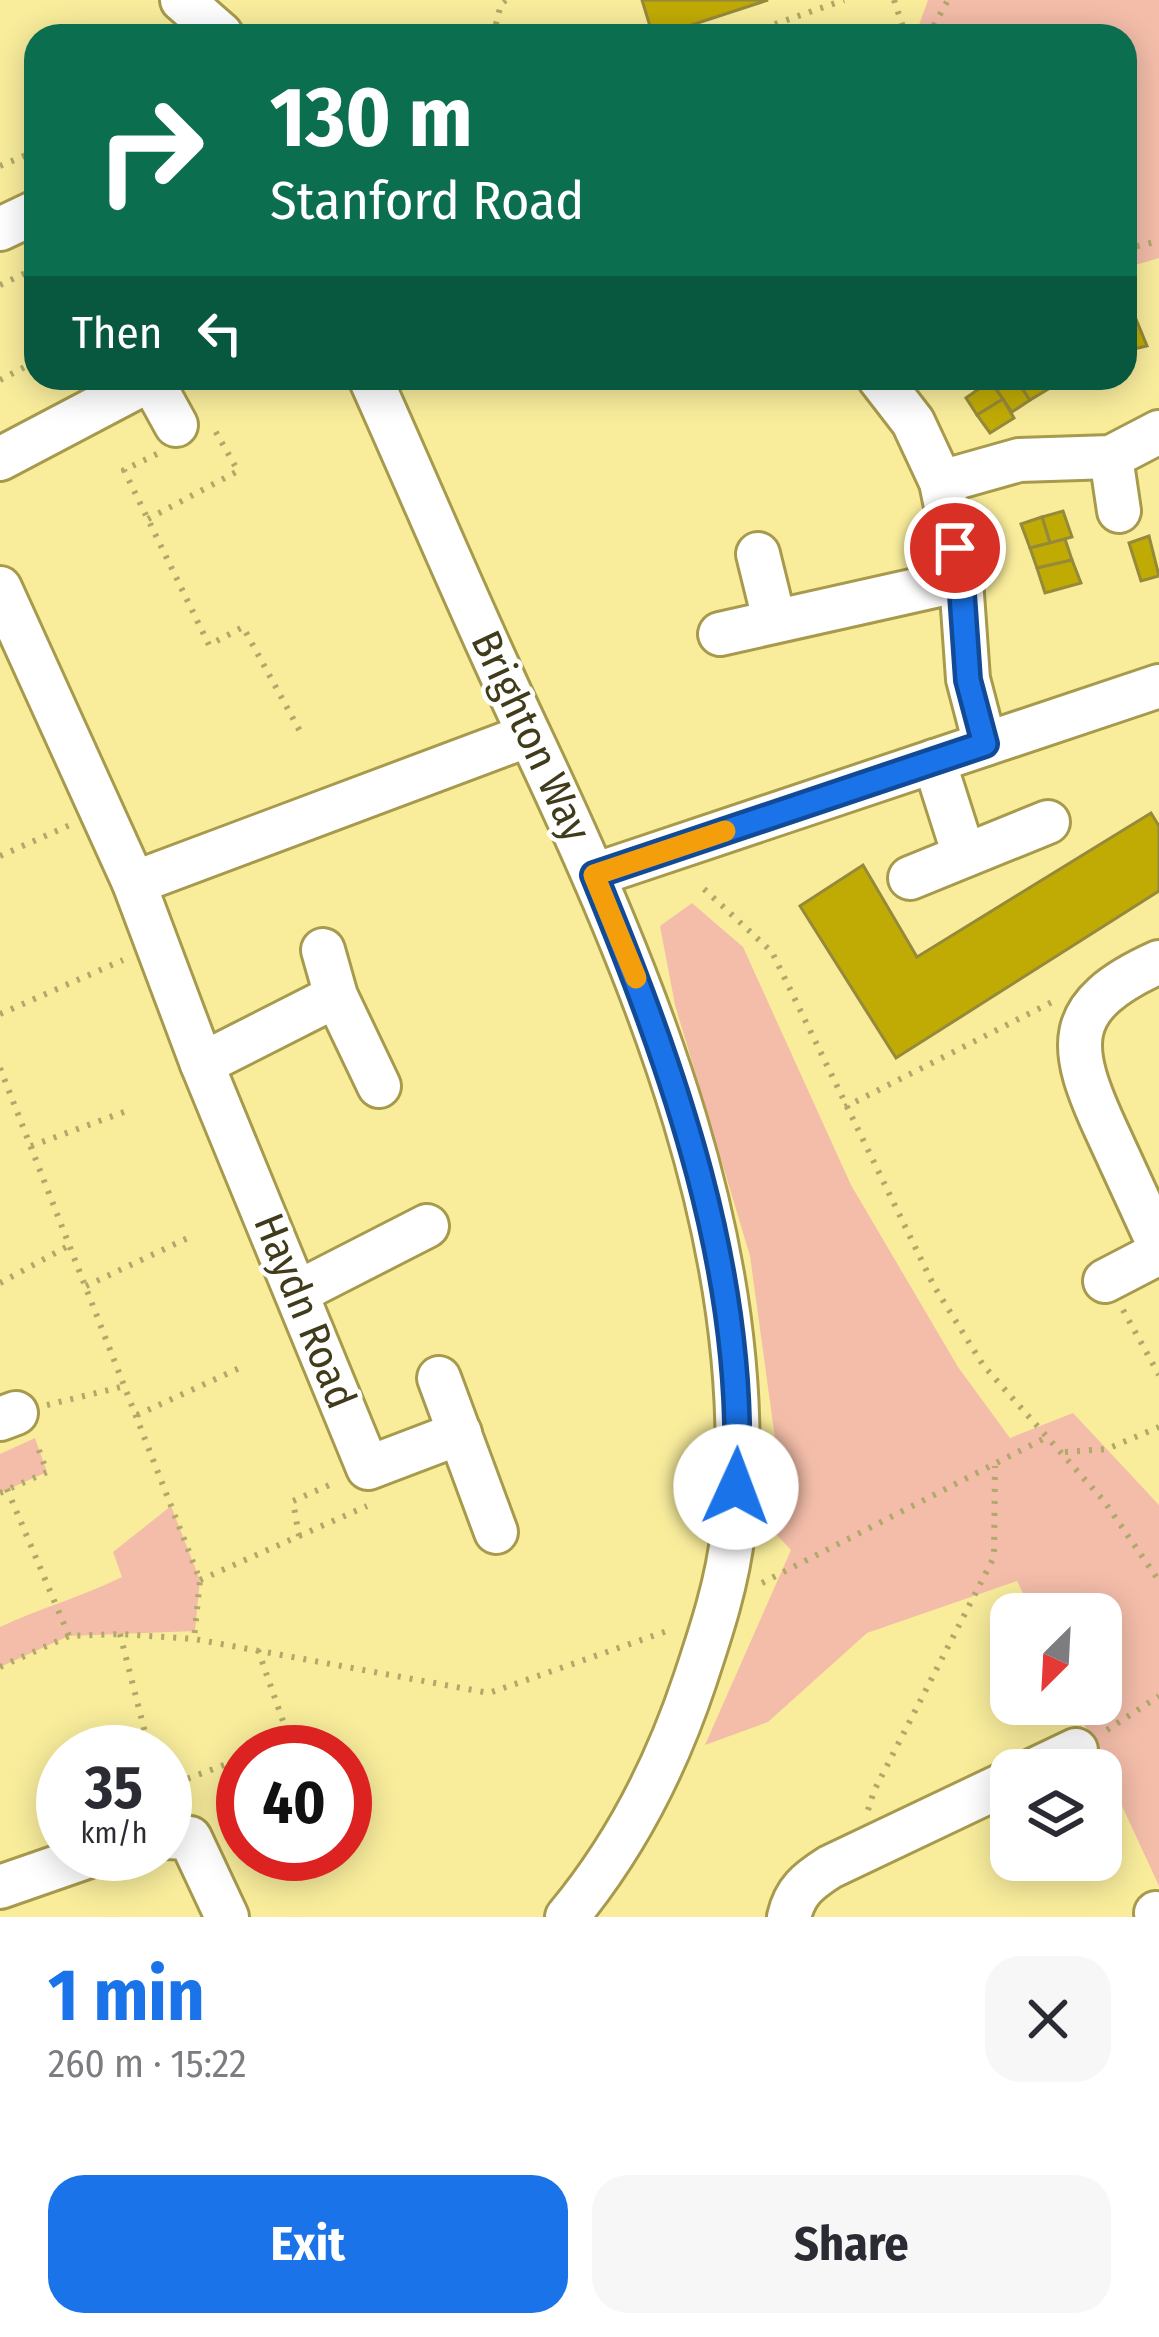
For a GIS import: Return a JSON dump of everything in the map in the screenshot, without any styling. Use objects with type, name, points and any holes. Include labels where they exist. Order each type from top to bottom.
[{"type":"street","points":[[182,0],[217,23]]},
{"type":"street","points":[[0,459],[129,390]]},
{"type":"street","points":[[156,390],[176,425]]},
{"type":"street","name":"Brighton Way","points":[[375,390],[594,875],[645,1000],[716,1238],[738,1440],[733,1534],[711,1631],[684,1714],[657,1780],[583,1911]]},
{"type":"street","points":[[888,390],[913,422],[941,482],[961,580],[968,680],[985,744]]},
{"type":"street","points":[[941,482],[1019,460],[1111,457],[1159,432]]},
{"type":"street","points":[[1111,457],[1119,511]]},
{"type":"street","points":[[758,554],[774,619]]},
{"type":"street","points":[[720,634],[961,580]]},
{"type":"street","name":"Haydn Road","points":[[0,588],[11,639],[134,883],[372,1485]]},
{"type":"street","points":[[594,875],[1159,686]]},
{"type":"street","points":[[134,883],[529,735]]},
{"type":"street","points":[[934,761],[964,855]]},
{"type":"street","points":[[910,878],[1048,822]]},
{"type":"street","points":[[323,950],[335,996],[379,1085]]},
{"type":"street","points":[[1105,1281],[1159,1249],[1142,1160],[1085,1085],[1076,1048],[1086,1015],[1104,995],[1159,962]]},
{"type":"street","points":[[202,1064],[335,996]]},
{"type":"street","points":[[298,1292],[427,1226]]},
{"type":"street","points":[[440,1378],[496,1532]]},
{"type":"street","points":[[372,1485],[460,1433]]},
{"type":"street","points":[[789,1917],[806,1882],[990,1791]]},
{"type":"street","points":[[192,1842],[227,1917]]},
{"type":"street","points":[[8,1897],[40,1881]]},
{"type":"path","points":[[775,24],[844,0]]},
{"type":"path","points":[[124,470],[209,645],[243,627],[302,735]]},
{"type":"path","points":[[148,519],[238,471]]},
{"type":"path","points":[[0,856],[84,819]]},
{"type":"path","points":[[704,889],[772,952],[934,1286],[983,1365],[1104,1501],[1159,1581]]},
{"type":"path","points":[[0,1014],[131,956]]},
{"type":"path","points":[[844,1107],[1069,993],[1104,995]]},
{"type":"path","points":[[0,1068],[200,1580],[194,1639]]},
{"type":"path","points":[[31,1146],[131,1109]]},
{"type":"path","points":[[86,1286],[190,1237]]},
{"type":"path","points":[[0,1283],[70,1245]]},
{"type":"path","points":[[1105,1281],[1159,1375]]},
{"type":"path","points":[[137,1415],[244,1366]]},
{"type":"path","points":[[69,1636],[3,1491],[47,1472],[14,1414],[125,1385]]},
{"type":"path","points":[[1063,1452],[1107,1448],[1159,1427]]},
{"type":"path","points":[[761,1583],[1047,1437]]},
{"type":"path","points":[[871,1848],[864,1822],[874,1791],[994,1557],[995,1466]]},
{"type":"path","points":[[299,1536],[293,1502],[372,1485]]},
{"type":"path","points":[[200,1580],[299,1536],[372,1485]]},
{"type":"path","points":[[0,1667],[69,1636],[120,1634],[194,1639],[489,1693],[670,1630]]},
{"type":"path","points":[[120,1634],[143,1725]]},
{"type":"path","points":[[258,1650],[284,1725]]},
{"type":"path","points":[[1078,1749],[1159,1696]]},
{"type":"shaded area","points":[[928,0],[1159,0],[1159,258],[1137,264],[1137,24],[919,24]]},
{"type":"shaded area","points":[[692,903],[743,947],[851,1185],[958,1367],[1010,1438],[1073,1413],[1159,1505],[1159,1886],[1122,1806],[1122,1749],[1096,1749],[1085,1725],[1122,1725],[1122,1593],[1023,1593],[1017,1581],[867,1633],[768,1722],[705,1745],[791,1550],[772,1530],[777,1453],[750,1256],[675,1005],[660,926]]},
{"type":"shaded area","points":[[35,1438],[47,1472],[0,1493],[0,1454]]},
{"type":"shaded area","points":[[171,1506],[200,1580],[195,1631],[69,1636],[0,1667],[0,1627],[122,1577],[113,1552]]},
{"type":"building","points":[[642,0],[768,0],[695,24],[649,24]]},
{"type":"building","points":[[1137,322],[1147,346],[1137,348]]},
{"type":"building","points":[[977,390],[996,390],[1003,399],[977,415],[966,398]]},
{"type":"building","points":[[996,390],[1023,390],[1030,400],[1012,412]]},
{"type":"building","points":[[1023,390],[1047,390],[1030,400]]},
{"type":"building","points":[[1003,399],[1014,418],[990,433],[977,415]]},
{"type":"building","points":[[1063,511],[1072,537],[1050,543],[1042,517]]},
{"type":"building","points":[[1042,517],[1050,543],[1030,548],[1021,524]]},
{"type":"building","points":[[1149,536],[1159,576],[1141,581],[1129,543]]},
{"type":"building","points":[[1065,539],[1072,560],[1037,568],[1030,548]]},
{"type":"building","points":[[1072,560],[1081,583],[1045,593],[1037,568]]},
{"type":"building","points":[[1151,813],[1159,826],[1159,891],[896,1058],[800,906],[863,865],[917,957]]},
{"type":"slow traffic","points":[[636,978],[594,875],[725,831]]},
{"type":"route","points":[[736,1487],[738,1440],[716,1238],[645,1000],[594,875],[985,744],[968,680],[955,548]]}]
